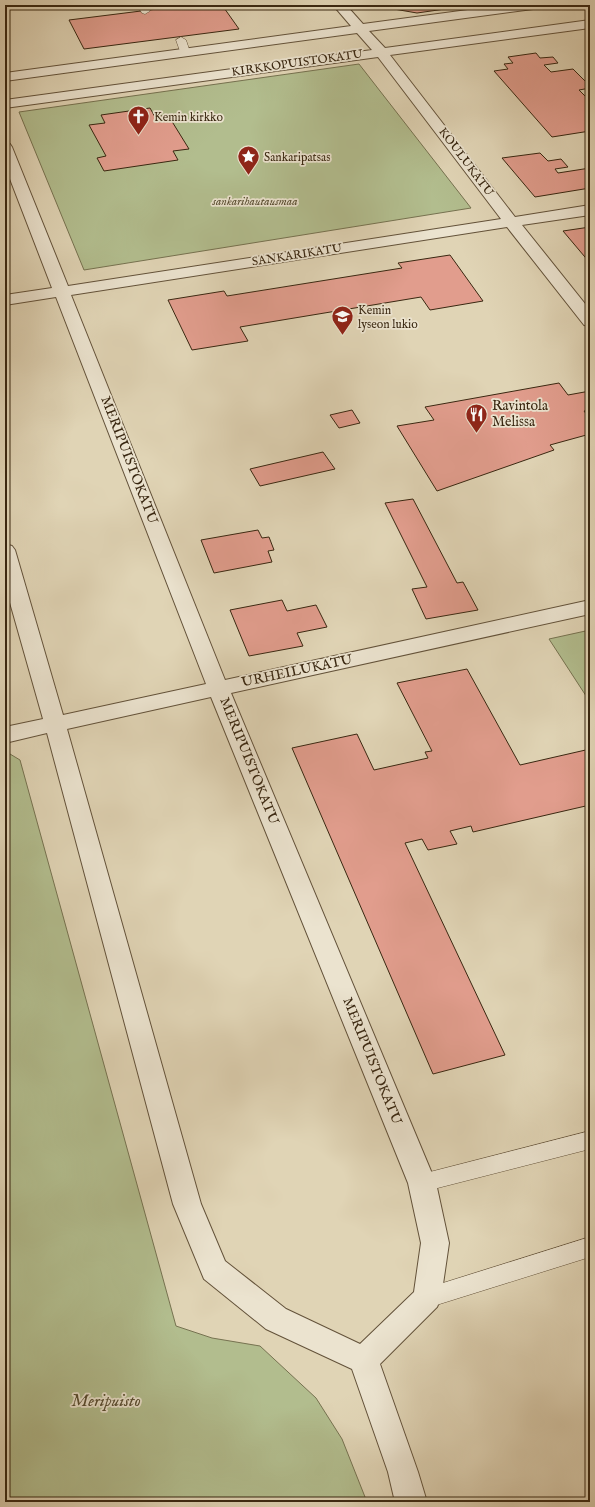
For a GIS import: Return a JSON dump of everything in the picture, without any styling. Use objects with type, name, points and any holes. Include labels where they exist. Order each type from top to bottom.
[{"type":"street","name":"KOULUKATU","points":[[339,5],[381,52],[512,222],[590,320]]},
{"type":"street","name":"KIRKKOPUISTOKATU","points":[[5,78],[183,46],[359,29],[533,5]]},
{"type":"street","name":"KIRKKOPUISTOKATU","points":[[5,104],[590,24]]},
{"type":"street","name":"MERIPUISTOKATU","points":[[5,147],[219,689],[422,1183],[435,1243],[427,1298]]},
{"type":"street","name":"SANKARIKATU","points":[[5,300],[590,210]]},
{"type":"street","points":[[5,550],[55,724],[187,1204],[214,1270],[276,1318],[364,1360],[403,1472],[411,1502]]},
{"type":"street","name":"URHEILUKATU","points":[[5,735],[590,607]]},
{"type":"street","points":[[364,1360],[427,1298]]},
{"type":"lane","points":[[422,1183],[590,1140]]},
{"type":"lane","points":[[427,1298],[590,1247]]},
{"type":"green space","name":"sankarihautausmaa","points":[[359,64],[471,208],[84,270],[19,112]]},
{"type":"green space","points":[[590,630],[590,702],[549,639]]},
{"type":"green space","name":"Meripuisto","points":[[10,754],[20,760],[176,1326],[212,1338],[260,1346],[316,1398],[342,1439],[367,1502],[5,1502],[5,755]]},
{"type":"building","points":[[189,5],[222,5],[239,29],[84,49],[69,20]]},
{"type":"building","points":[[385,5],[473,5],[417,13],[388,8]]},
{"type":"building","points":[[536,53],[540,58],[553,57],[558,63],[544,65],[551,72],[573,69],[590,86],[590,88],[579,90],[586,97],[590,97],[590,131],[552,137],[494,71],[508,69],[504,64],[513,63],[508,57]]},
{"type":"building","name":"Kemin kirkko","points":[[150,108],[155,117],[168,115],[189,149],[173,151],[178,160],[104,171],[97,158],[106,156],[89,125],[105,123],[101,115]]},
{"type":"building","points":[[540,153],[548,161],[561,159],[568,167],[555,169],[558,173],[590,168],[590,188],[535,197],[502,158]]},
{"type":"building","points":[[590,227],[590,263],[563,231]]},
{"type":"building","points":[[450,255],[483,301],[430,310],[421,297],[240,327],[248,341],[192,350],[168,300],[224,291],[227,296],[402,268],[398,263]]},
{"type":"building","points":[[559,383],[568,395],[590,391],[590,410],[584,411],[590,419],[590,434],[550,445],[554,450],[437,491],[397,426],[434,420],[425,407]]},
{"type":"building","points":[[352,410],[360,423],[339,428],[330,415]]},
{"type":"building","points":[[323,452],[335,469],[260,486],[250,469]]},
{"type":"building","points":[[413,499],[457,583],[463,582],[478,610],[426,619],[412,589],[427,587],[385,503]]},
{"type":"building","points":[[258,530],[262,538],[269,537],[274,550],[268,551],[272,562],[214,573],[201,540]]},
{"type":"building","points":[[282,600],[287,611],[316,605],[327,627],[297,633],[303,646],[249,656],[230,610]]},
{"type":"building","points":[[467,669],[520,765],[590,749],[590,805],[473,832],[471,826],[450,831],[457,844],[428,850],[422,839],[405,843],[505,1055],[433,1074],[292,748],[357,734],[374,770],[428,758],[425,752],[432,751],[397,683]]},
{"type":"place","name":"Kemin kirkko","points":[[139,136]]},
{"type":"place","name":"Sankaripatsas","points":[[248,176]]},
{"type":"place","name":"Kemin lyseon lukio","points":[[343,336]]},
{"type":"place","name":"Ravintola Melissa","points":[[476,434]]}]
